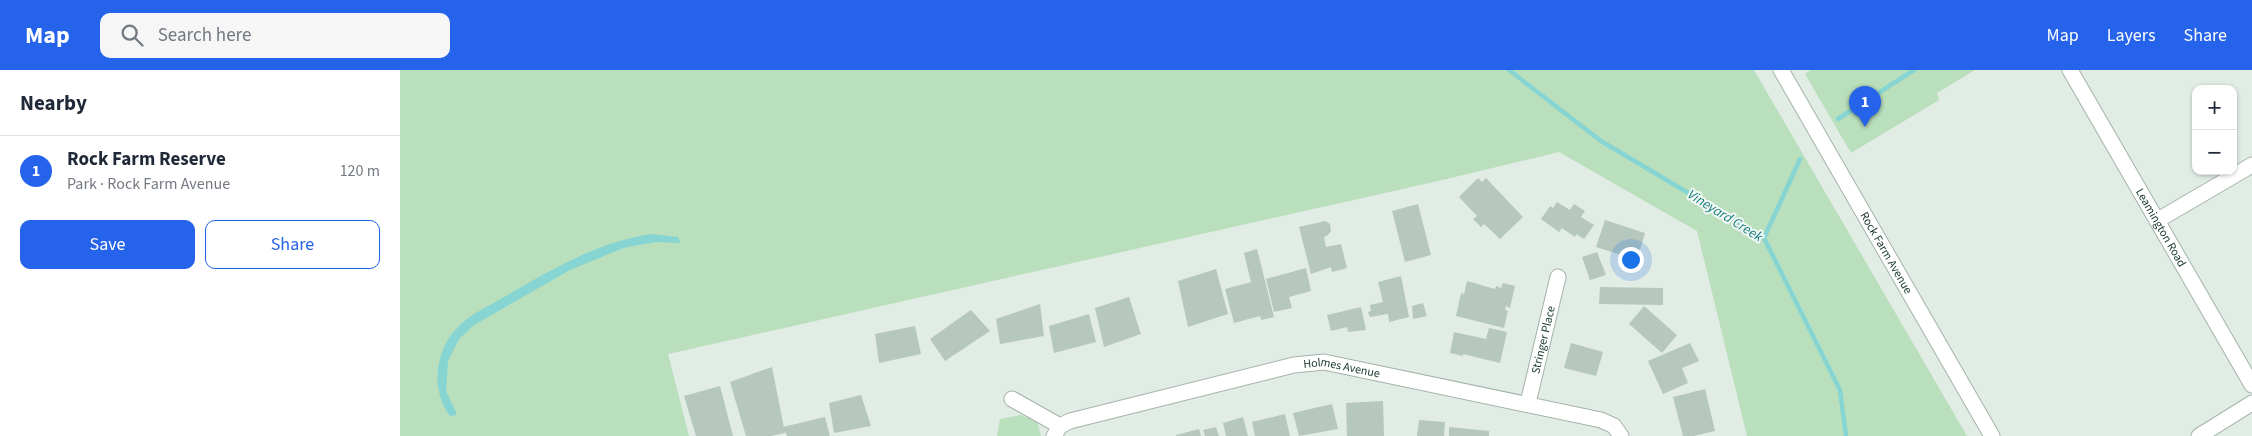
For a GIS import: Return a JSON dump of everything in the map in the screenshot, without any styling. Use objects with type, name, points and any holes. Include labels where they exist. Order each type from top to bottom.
[{"type":"street","name":"Rock Farm Avenue","points":[[1781,70],[1992,436]]},
{"type":"street","name":"Leamington Road","points":[[2070,70],[2252,385]]},
{"type":"street","points":[[2158,220],[2252,164]]},
{"type":"street","name":"Stringer Place","points":[[1528,403],[1558,277]]},
{"type":"street","name":"Holmes Avenue","points":[[1012,399],[1057,431],[1070,420],[1309,362],[1340,364],[1528,403],[1607,422],[1614,426],[1621,436]]},
{"type":"street","points":[[2199,436],[2252,403]]},
{"type":"green space","points":[[400,70],[1754,70],[1967,436],[1747,436],[1697,231],[1559,152],[1438,181],[668,354],[689,436],[400,436]]},
{"type":"green space","points":[[1811,70],[1975,70],[1937,93],[1939,100],[1851,153],[1805,74]]},
{"type":"green space","points":[[1020,415],[1037,421],[1041,436],[997,436],[1000,419]]},
{"type":"water","points":[[653,234],[678,237],[680,243],[657,242],[627,247],[616,251],[570,270],[474,325],[459,339],[448,361],[446,391],[457,414],[451,417],[444,406],[440,394],[438,369],[445,344],[461,324],[471,316],[541,276],[596,249],[634,237]]},
{"type":"building","points":[[1478,178],[1482,182],[1486,178],[1523,217],[1500,239],[1484,224],[1481,227],[1473,219],[1477,216],[1459,197]]},
{"type":"building","points":[[1557,202],[1570,210],[1574,204],[1585,211],[1581,217],[1594,225],[1584,239],[1576,234],[1575,237],[1562,228],[1559,232],[1541,219],[1550,206],[1553,208]]},
{"type":"building","points":[[1418,204],[1431,255],[1405,262],[1392,211]]},
{"type":"building","points":[[1605,220],[1645,233],[1637,260],[1596,247]]},
{"type":"building","points":[[1325,221],[1330,224],[1331,231],[1324,237],[1326,247],[1341,244],[1347,268],[1332,272],[1331,267],[1311,274],[1299,227]]},
{"type":"building","points":[[1257,249],[1274,317],[1261,320],[1260,316],[1234,323],[1225,289],[1251,282],[1244,253]]},
{"type":"building","points":[[1597,252],[1606,275],[1590,280],[1582,257]]},
{"type":"building","points":[[1306,268],[1311,291],[1289,297],[1292,308],[1274,312],[1266,279]]},
{"type":"building","points":[[1216,269],[1228,314],[1188,327],[1178,281]]},
{"type":"building","points":[[1401,276],[1409,317],[1389,322],[1388,314],[1370,317],[1368,312],[1371,311],[1370,305],[1383,302],[1378,282]]},
{"type":"building","points":[[1467,281],[1495,289],[1496,286],[1501,288],[1503,283],[1515,286],[1510,308],[1506,306],[1505,310],[1508,311],[1504,328],[1456,316],[1461,293],[1464,294]]},
{"type":"building","points":[[1600,287],[1663,288],[1663,305],[1599,304]]},
{"type":"building","points":[[1129,297],[1141,334],[1104,347],[1095,308]]},
{"type":"building","points":[[1423,303],[1427,316],[1413,319],[1412,306]]},
{"type":"building","points":[[1040,304],[1044,336],[1000,344],[996,319]]},
{"type":"building","points":[[1644,306],[1677,335],[1662,353],[1629,324]]},
{"type":"building","points":[[1361,307],[1366,330],[1348,332],[1347,327],[1331,331],[1327,315]]},
{"type":"building","points":[[971,310],[990,331],[945,361],[930,339]]},
{"type":"building","points":[[1089,314],[1096,342],[1054,353],[1049,326]]},
{"type":"building","points":[[915,326],[921,354],[879,363],[875,334]]},
{"type":"building","points":[[1489,328],[1507,332],[1500,363],[1463,354],[1463,356],[1450,353],[1454,332],[1486,339]]},
{"type":"building","points":[[1571,343],[1603,352],[1596,376],[1564,368]]},
{"type":"building","points":[[1690,343],[1699,361],[1682,368],[1688,383],[1663,394],[1648,361]]},
{"type":"building","points":[[772,367],[785,433],[771,436],[746,436],[730,382]]},
{"type":"building","points":[[720,386],[733,436],[696,436],[684,396]]},
{"type":"building","points":[[1705,389],[1715,431],[1694,436],[1683,436],[1673,397]]},
{"type":"building","points":[[861,395],[871,426],[834,433],[829,403]]},
{"type":"building","points":[[1383,401],[1384,436],[1347,436],[1346,403]]},
{"type":"building","points":[[1332,404],[1338,429],[1299,436],[1293,413]]},
{"type":"building","points":[[1285,414],[1290,436],[1255,436],[1252,422]]},
{"type":"building","points":[[825,417],[830,436],[787,436],[783,427]]},
{"type":"building","points":[[1243,417],[1248,436],[1226,436],[1223,423]]},
{"type":"building","points":[[1419,420],[1445,422],[1444,436],[1417,436]]},
{"type":"building","points":[[1216,427],[1219,436],[1205,436],[1203,430]]},
{"type":"building","points":[[1449,427],[1489,431],[1489,436],[1449,436]]},
{"type":"building","points":[[1199,429],[1201,436],[1176,436],[1176,435]]},
{"type":"waterway","name":"Vineyard Creek","points":[[1509,70],[1601,141],[1764,238],[1840,390],[1846,436]]},
{"type":"waterway","points":[[1838,119],[1914,70]]},
{"type":"waterway","points":[[1764,238],[1800,159]]},
{"type":"place","name":"Rock Farm Reserve","points":[[1865,127]]}]
